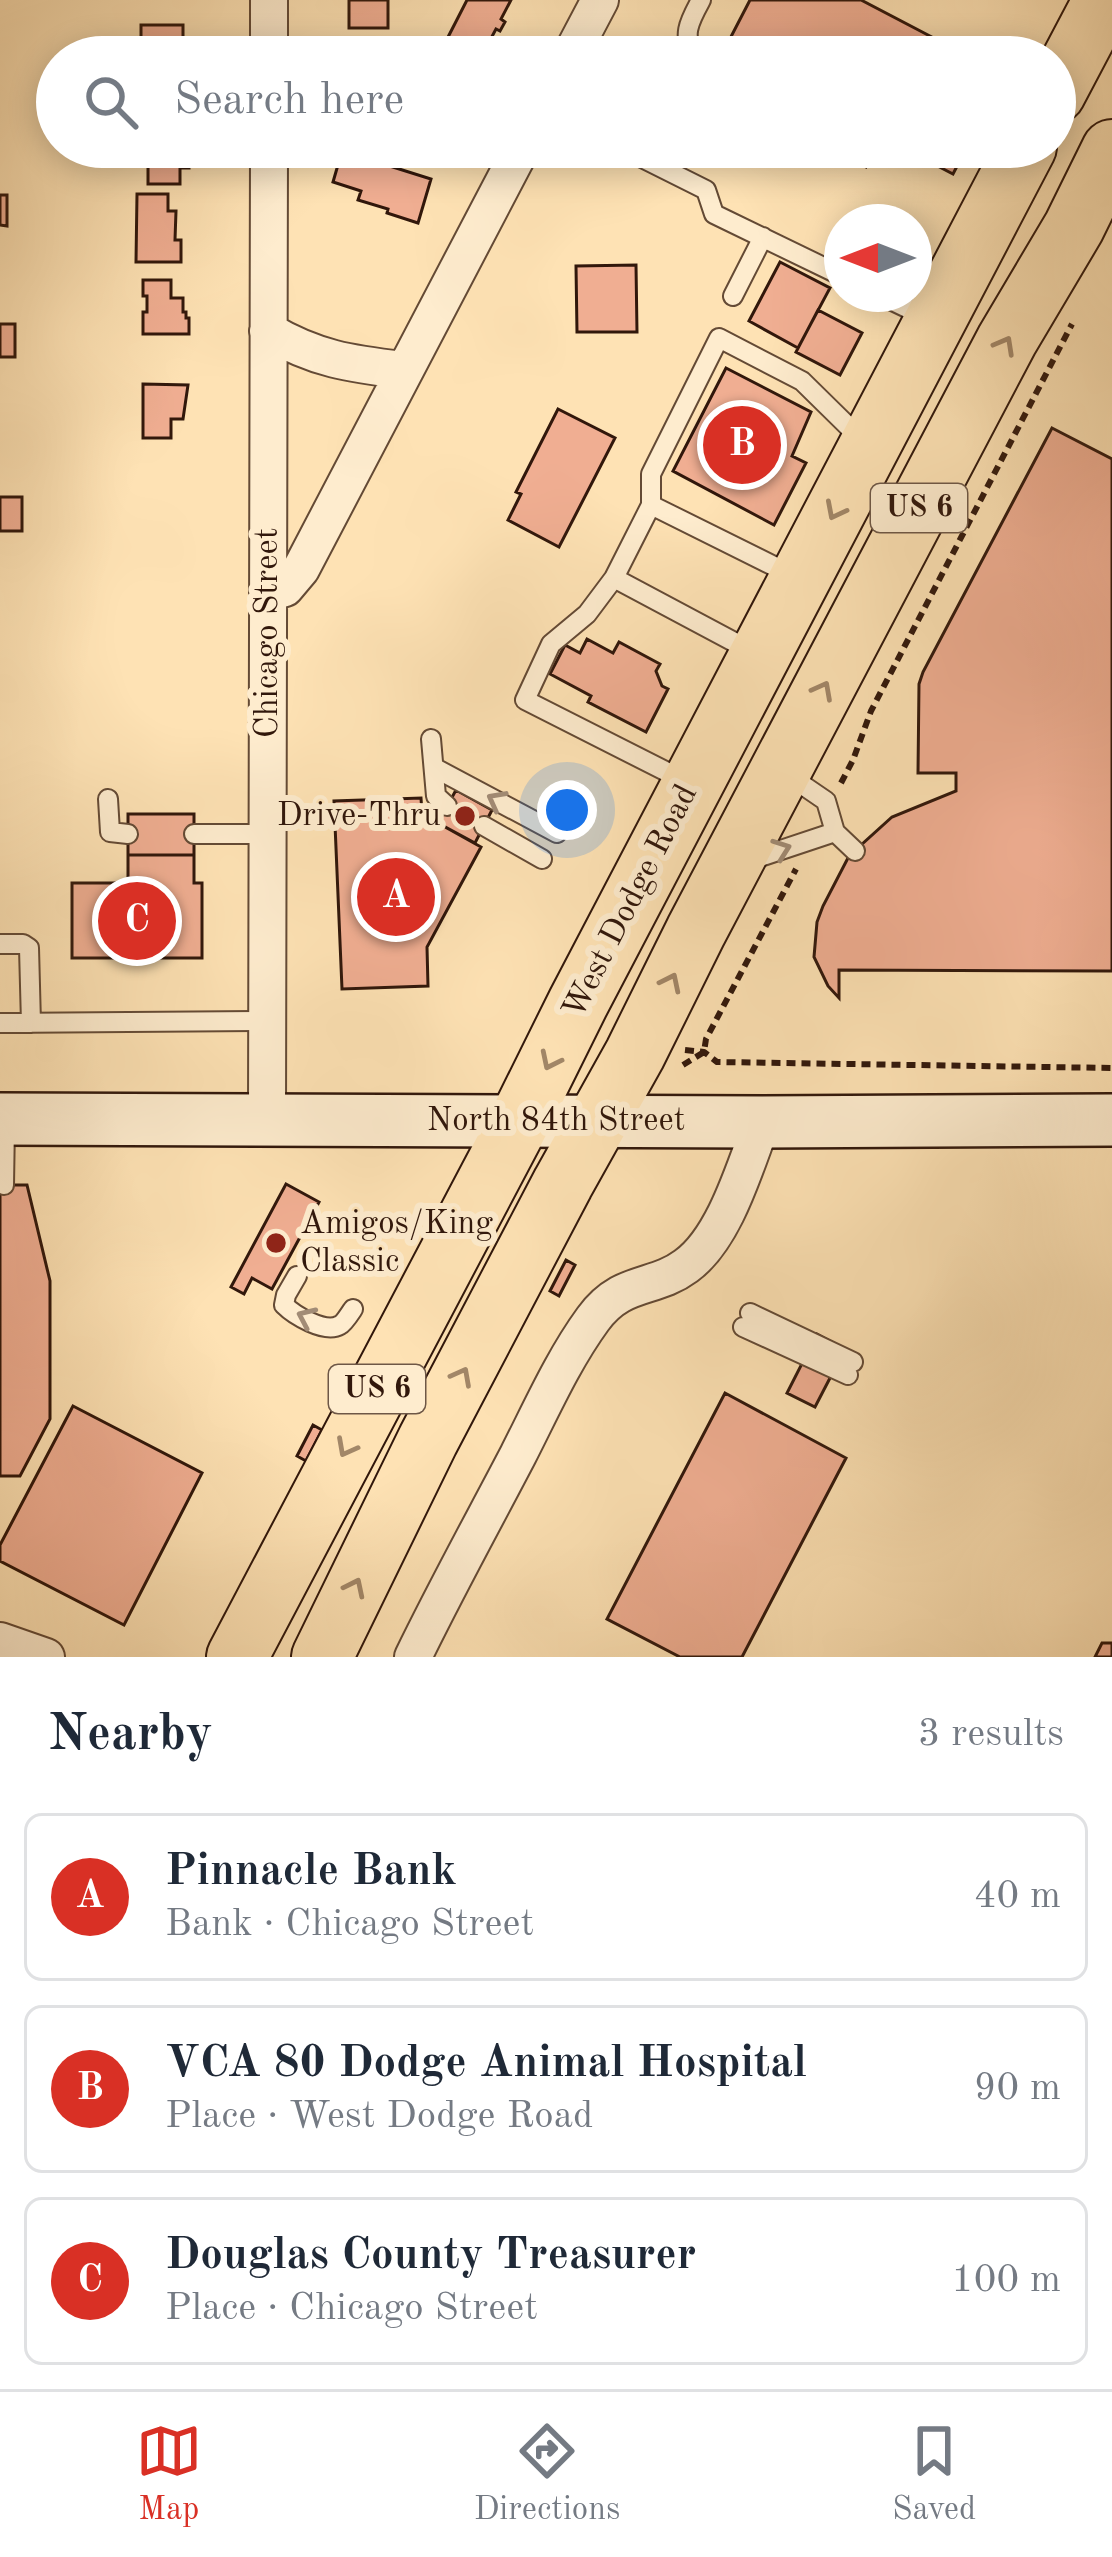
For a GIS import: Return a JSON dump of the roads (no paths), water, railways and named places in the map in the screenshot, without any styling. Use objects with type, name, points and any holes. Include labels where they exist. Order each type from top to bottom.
[{"type":"highway","points":[[1076,53],[1104,0]]},
{"type":"highway","name":"West Dodge Road","points":[[237,1657],[1015,168]]},
{"type":"highway","name":"US 6","points":[[322,1657],[428,1440],[1007,340],[1099,192]]},
{"type":"main road","name":"North 84th Street","points":[[2,1119],[1112,1120]]},
{"type":"street","points":[[269,0],[269,36]]},
{"type":"street","points":[[581,36],[600,0]]},
{"type":"street","name":"Chicago Street","points":[[268,1119],[269,168]]},
{"type":"street","points":[[268,593],[285,589],[298,575],[511,168]]},
{"type":"street","points":[[268,331],[318,356],[404,370]]},
{"type":"street","points":[[413,1657],[590,1324],[620,1293],[682,1269],[702,1252],[727,1208],[762,1122]]},
{"type":"street","points":[[0,1641],[46,1657]]},
{"type":"lane","points":[[687,36],[701,0]]},
{"type":"lane","points":[[662,168],[706,190],[714,214],[824,267]]},
{"type":"lane","points":[[733,296],[763,237]]},
{"type":"lane","points":[[915,312],[934,321]]},
{"type":"lane","points":[[692,784],[526,700],[551,644],[586,614],[614,578],[651,505],[650,474],[719,338],[802,381],[868,447]]},
{"type":"lane","points":[[651,505],[800,578]]},
{"type":"lane","points":[[614,578],[760,656]]},
{"type":"lane","points":[[431,739],[436,796],[447,806]]},
{"type":"lane","points":[[435,767],[557,832]]},
{"type":"lane","points":[[781,770],[826,801],[835,832],[855,851]]},
{"type":"lane","points":[[108,800],[110,832],[128,834]]},
{"type":"lane","points":[[484,826],[542,859]]},
{"type":"lane","points":[[729,868],[835,832]]},
{"type":"lane","points":[[194,834],[268,834]]},
{"type":"lane","points":[[0,944],[29,948],[31,1023]]},
{"type":"lane","points":[[0,1023],[268,1021]]},
{"type":"lane","points":[[2,1119],[4,1186]]},
{"type":"lane","points":[[296,1276],[284,1305],[291,1312],[334,1327],[353,1309]]},
{"type":"lane","points":[[746,1320],[851,1368]]},
{"type":"place","name":"VCA 80 Dodge Animal Hospital","points":[[742,445]]},
{"type":"place","name":"Drive-Thru","points":[[465,816]]},
{"type":"place","name":"Pinnacle Bank","points":[[396,897]]},
{"type":"place","name":"Douglas County Treasurer","points":[[137,921]]},
{"type":"place","name":"Amigos/King Classic","points":[[276,1243]]}]
